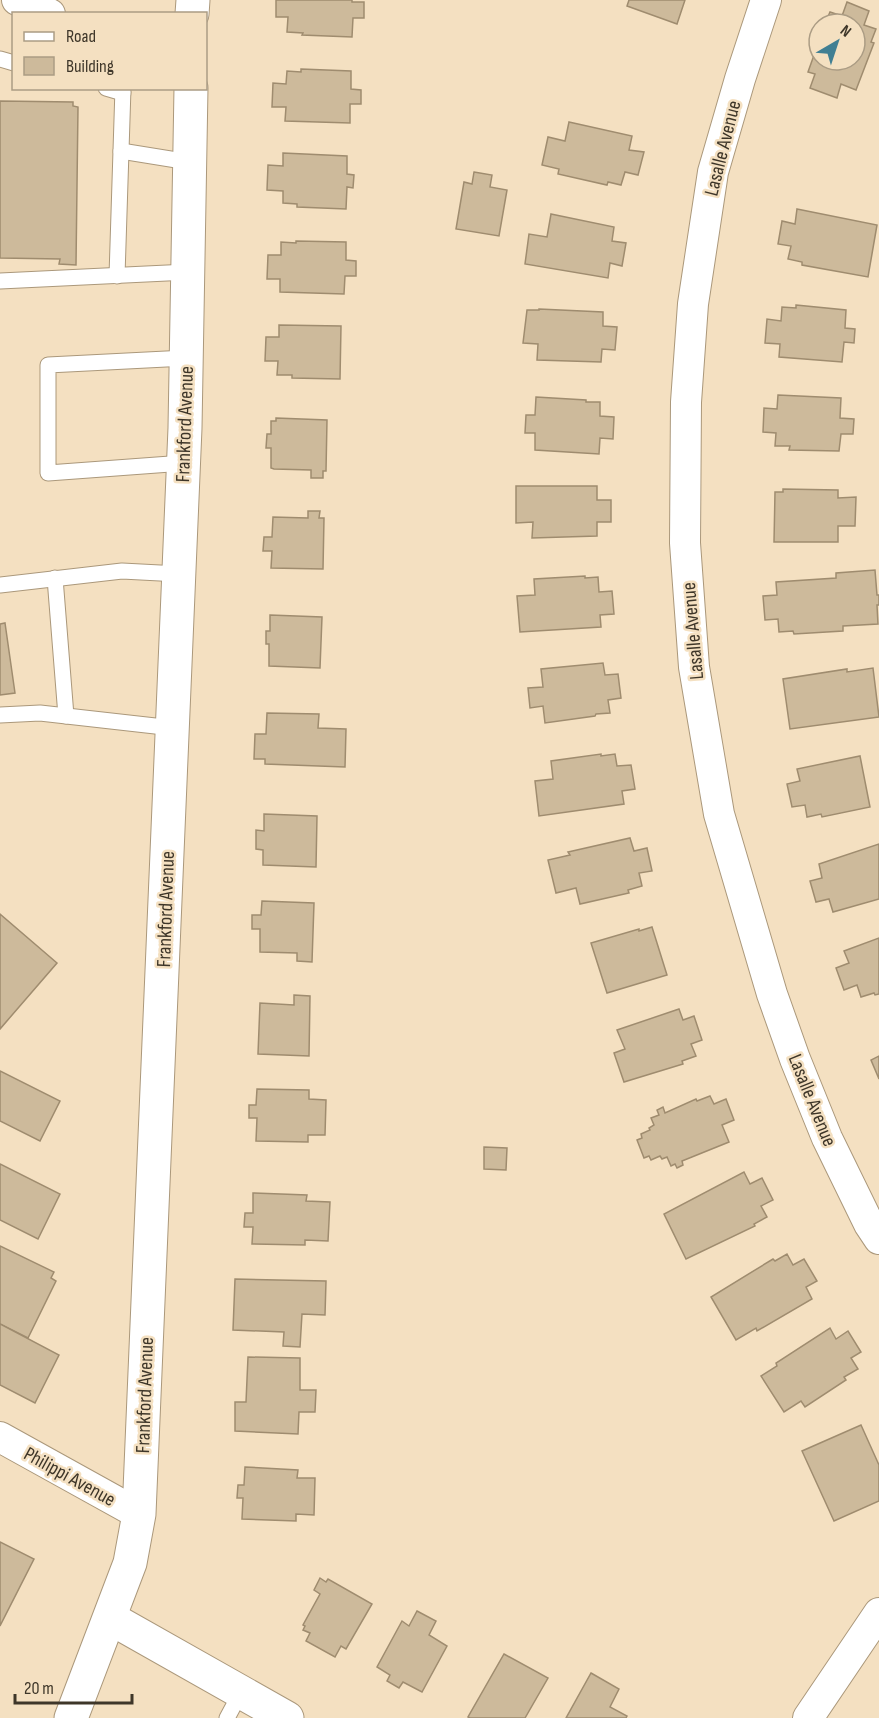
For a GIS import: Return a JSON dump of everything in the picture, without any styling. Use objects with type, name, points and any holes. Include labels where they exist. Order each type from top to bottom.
[{"type":"street","name":"Lasalle Avenue","points":[[766,0],[713,172],[693,304],[686,402],[685,543],[694,667],[719,814],[772,994],[827,1138],[869,1224],[879,1239]]},
{"type":"street","name":"Frankford Avenue","points":[[71,1718],[130,1563],[140,1514],[184,463],[190,90]]},
{"type":"street","name":"Philippi Avenue","points":[[0,1437],[140,1514]]},
{"type":"street","points":[[808,1718],[879,1613]]},
{"type":"street","points":[[110,1618],[234,1705],[287,1718]]},
{"type":"lane","points":[[117,276],[123,91]]},
{"type":"lane","points":[[121,151],[189,162]]},
{"type":"lane","points":[[0,281],[188,272]]},
{"type":"lane","points":[[184,463],[48,472],[48,365],[186,358]]},
{"type":"lane","points":[[0,585],[122,571],[179,574]]},
{"type":"lane","points":[[56,578],[66,716]]},
{"type":"lane","points":[[0,715],[40,713],[173,728]]},
{"type":"building","points":[[276,0],[364,2],[364,18],[353,18],[352,37],[302,35],[303,33],[287,32],[288,17],[276,17]]},
{"type":"building","points":[[629,0],[685,0],[677,24],[627,6]]},
{"type":"building","points":[[847,2],[869,11],[867,17],[867,12],[843,12]]},
{"type":"building","points":[[867,26],[876,29],[871,42],[874,43],[867,61]]},
{"type":"building","points":[[301,69],[351,71],[351,89],[361,90],[361,104],[350,104],[350,123],[285,121],[286,107],[272,107],[273,83],[286,84],[287,71],[301,72]]},
{"type":"building","points":[[808,72],[863,72],[856,90],[841,84],[837,98],[810,88],[815,74]]},
{"type":"building","points":[[0,101],[73,102],[73,106],[78,107],[76,265],[59,264],[60,259],[0,258]]},
{"type":"building","points":[[569,122],[632,136],[629,150],[644,152],[638,175],[625,172],[621,185],[608,182],[607,185],[558,174],[559,169],[542,165],[548,137],[565,141]]},
{"type":"building","points":[[283,153],[347,156],[347,174],[354,175],[353,188],[347,187],[346,209],[297,207],[297,204],[283,203],[283,191],[267,190],[268,165],[283,166]]},
{"type":"building","points":[[474,172],[492,175],[490,187],[507,190],[499,236],[456,229],[464,182],[472,184]]},
{"type":"building","points":[[797,209],[877,225],[868,277],[802,265],[802,262],[788,259],[791,246],[778,244],[782,221],[795,224]]},
{"type":"building","points":[[551,214],[614,227],[612,241],[626,243],[622,266],[610,263],[608,278],[525,264],[529,234],[547,237]]},
{"type":"building","points":[[296,241],[346,242],[346,260],[356,261],[356,276],[345,276],[344,294],[280,292],[280,279],[267,279],[268,255],[281,255],[281,242],[296,243]]},
{"type":"building","points":[[796,305],[846,310],[845,328],[855,329],[854,343],[844,342],[842,362],[779,357],[780,344],[765,343],[767,319],[781,321],[782,307],[796,308]]},
{"type":"building","points":[[527,310],[603,312],[603,326],[617,327],[615,350],[602,349],[601,362],[537,360],[538,344],[523,343]]},
{"type":"building","points":[[279,325],[341,326],[340,379],[292,378],[292,375],[277,375],[278,361],[265,361],[266,337],[279,337]]},
{"type":"building","points":[[778,395],[841,398],[840,418],[854,419],[853,434],[841,434],[839,451],[789,450],[790,446],[775,446],[776,433],[763,432],[764,408],[777,409]]},
{"type":"building","points":[[536,397],[600,402],[600,416],[614,417],[613,439],[600,438],[599,454],[535,450],[535,433],[525,433],[526,415],[535,415]]},
{"type":"building","points":[[276,418],[327,420],[326,471],[323,471],[323,478],[311,478],[311,470],[271,468],[271,448],[266,448],[267,434],[271,434],[271,421],[276,421]]},
{"type":"building","points":[[516,486],[597,486],[597,500],[611,500],[611,522],[597,522],[597,536],[532,538],[533,522],[516,523]]},
{"type":"building","points":[[783,489],[838,490],[838,498],[856,497],[855,526],[838,526],[838,542],[774,542],[775,492],[783,492]]},
{"type":"building","points":[[308,511],[320,511],[319,518],[324,518],[323,569],[271,568],[272,551],[263,551],[264,537],[272,537],[273,517],[308,518]]},
{"type":"building","points":[[875,570],[877,595],[879,595],[878,624],[843,626],[843,631],[794,634],[793,631],[779,632],[778,619],[765,620],[763,596],[777,595],[776,582],[836,578],[836,573]]},
{"type":"building","points":[[585,576],[585,578],[598,577],[599,592],[612,591],[614,614],[600,615],[601,627],[520,632],[517,596],[535,595],[534,579]]},
{"type":"building","points":[[270,615],[322,617],[320,668],[269,666],[269,644],[266,644],[266,631],[270,631]]},
{"type":"building","points":[[5,623],[15,693],[0,695],[0,624]]},
{"type":"building","points":[[603,663],[605,675],[618,674],[621,698],[608,700],[610,713],[545,723],[543,706],[530,708],[528,688],[543,687],[541,669]]},
{"type":"building","points":[[873,668],[879,717],[790,729],[783,679],[847,669],[847,672]]},
{"type":"building","points":[[267,713],[319,714],[318,728],[346,729],[345,767],[265,764],[265,759],[254,759],[255,734],[266,734]]},
{"type":"building","points":[[601,754],[601,756],[615,754],[617,766],[631,765],[635,789],[622,791],[624,804],[539,816],[535,781],[553,779],[551,761]]},
{"type":"building","points":[[860,756],[870,807],[822,817],[821,814],[807,817],[805,805],[792,807],[787,784],[800,781],[797,769]]},
{"type":"building","points":[[264,814],[317,816],[316,867],[263,865],[263,850],[256,849],[256,830],[264,831]]},
{"type":"building","points":[[630,838],[634,851],[647,848],[652,871],[639,873],[642,886],[628,890],[629,893],[580,904],[576,888],[556,893],[548,860],[570,855],[568,852]]},
{"type":"building","points":[[879,844],[879,899],[833,912],[829,899],[816,902],[810,881],[822,878],[819,864]]},
{"type":"building","points":[[262,901],[314,903],[312,962],[297,961],[297,953],[260,952],[260,929],[252,929],[252,915],[261,915]]},
{"type":"building","points":[[0,914],[57,963],[0,1029]]},
{"type":"building","points":[[652,927],[667,975],[607,993],[591,943]]},
{"type":"building","points":[[879,938],[879,994],[874,993],[861,997],[857,985],[844,990],[836,968],[849,963],[844,951]]},
{"type":"building","points":[[294,995],[310,996],[309,1056],[258,1054],[260,1003],[294,1005]]},
{"type":"building","points":[[679,1009],[683,1020],[694,1016],[702,1040],[691,1044],[696,1056],[682,1061],[683,1064],[624,1082],[614,1053],[625,1049],[617,1030]]},
{"type":"building","points":[[879,1056],[879,1079],[871,1060]]},
{"type":"building","points":[[0,1071],[60,1101],[40,1141],[0,1121]]},
{"type":"building","points":[[257,1089],[309,1090],[309,1099],[326,1100],[325,1135],[308,1135],[308,1142],[256,1141],[257,1118],[249,1118],[249,1105],[256,1105]]},
{"type":"building","points":[[710,1096],[714,1104],[726,1099],[734,1120],[722,1125],[729,1142],[682,1161],[683,1165],[677,1168],[675,1164],[671,1166],[667,1157],[662,1159],[660,1156],[651,1160],[649,1156],[644,1158],[637,1140],[642,1138],[641,1134],[650,1130],[649,1128],[654,1125],[651,1118],[659,1115],[657,1110],[663,1107],[665,1113],[696,1099],[697,1101]]},
{"type":"building","points":[[484,1147],[507,1148],[506,1170],[484,1169]]},
{"type":"building","points":[[0,1164],[60,1194],[38,1239],[0,1220]]},
{"type":"building","points":[[744,1172],[750,1184],[762,1178],[773,1200],[761,1206],[767,1217],[754,1224],[755,1226],[686,1259],[664,1214]]},
{"type":"building","points":[[253,1193],[307,1195],[306,1201],[330,1202],[328,1241],[305,1240],[305,1245],[252,1244],[253,1227],[244,1227],[245,1213],[253,1213]]},
{"type":"building","points":[[0,1246],[54,1272],[51,1278],[56,1281],[28,1338],[0,1324]]},
{"type":"building","points":[[787,1254],[793,1265],[804,1259],[817,1281],[806,1287],[812,1299],[757,1331],[756,1328],[736,1340],[711,1297],[773,1259],[775,1261]]},
{"type":"building","points":[[235,1279],[326,1281],[325,1315],[302,1314],[300,1347],[283,1346],[284,1332],[233,1330]]},
{"type":"building","points":[[0,1324],[59,1355],[35,1403],[0,1385]]},
{"type":"building","points":[[830,1328],[836,1339],[848,1331],[861,1352],[851,1358],[858,1369],[844,1377],[846,1380],[805,1407],[801,1401],[784,1412],[761,1376],[777,1366],[776,1363]]},
{"type":"building","points":[[248,1357],[300,1358],[300,1390],[316,1390],[315,1412],[299,1412],[298,1434],[235,1431],[235,1402],[246,1402]]},
{"type":"building","points":[[861,1425],[879,1465],[879,1501],[834,1521],[802,1451]]},
{"type":"building","points":[[245,1467],[298,1470],[297,1478],[315,1478],[314,1515],[296,1514],[296,1521],[242,1519],[243,1498],[237,1498],[238,1485],[244,1485]]},
{"type":"building","points":[[0,1542],[34,1559],[0,1626]]},
{"type":"building","points":[[320,1578],[326,1582],[328,1579],[372,1604],[346,1649],[341,1646],[335,1657],[306,1641],[310,1633],[303,1630],[305,1626],[303,1625],[320,1594],[314,1590]]},
{"type":"building","points":[[417,1611],[436,1621],[429,1635],[447,1646],[422,1692],[403,1682],[399,1688],[387,1681],[390,1675],[377,1667],[402,1621],[409,1626]]},
{"type":"building","points":[[504,1654],[548,1678],[525,1718],[468,1717]]},
{"type":"building","points":[[591,1673],[619,1689],[610,1707],[627,1716],[626,1718],[566,1718]]}]
